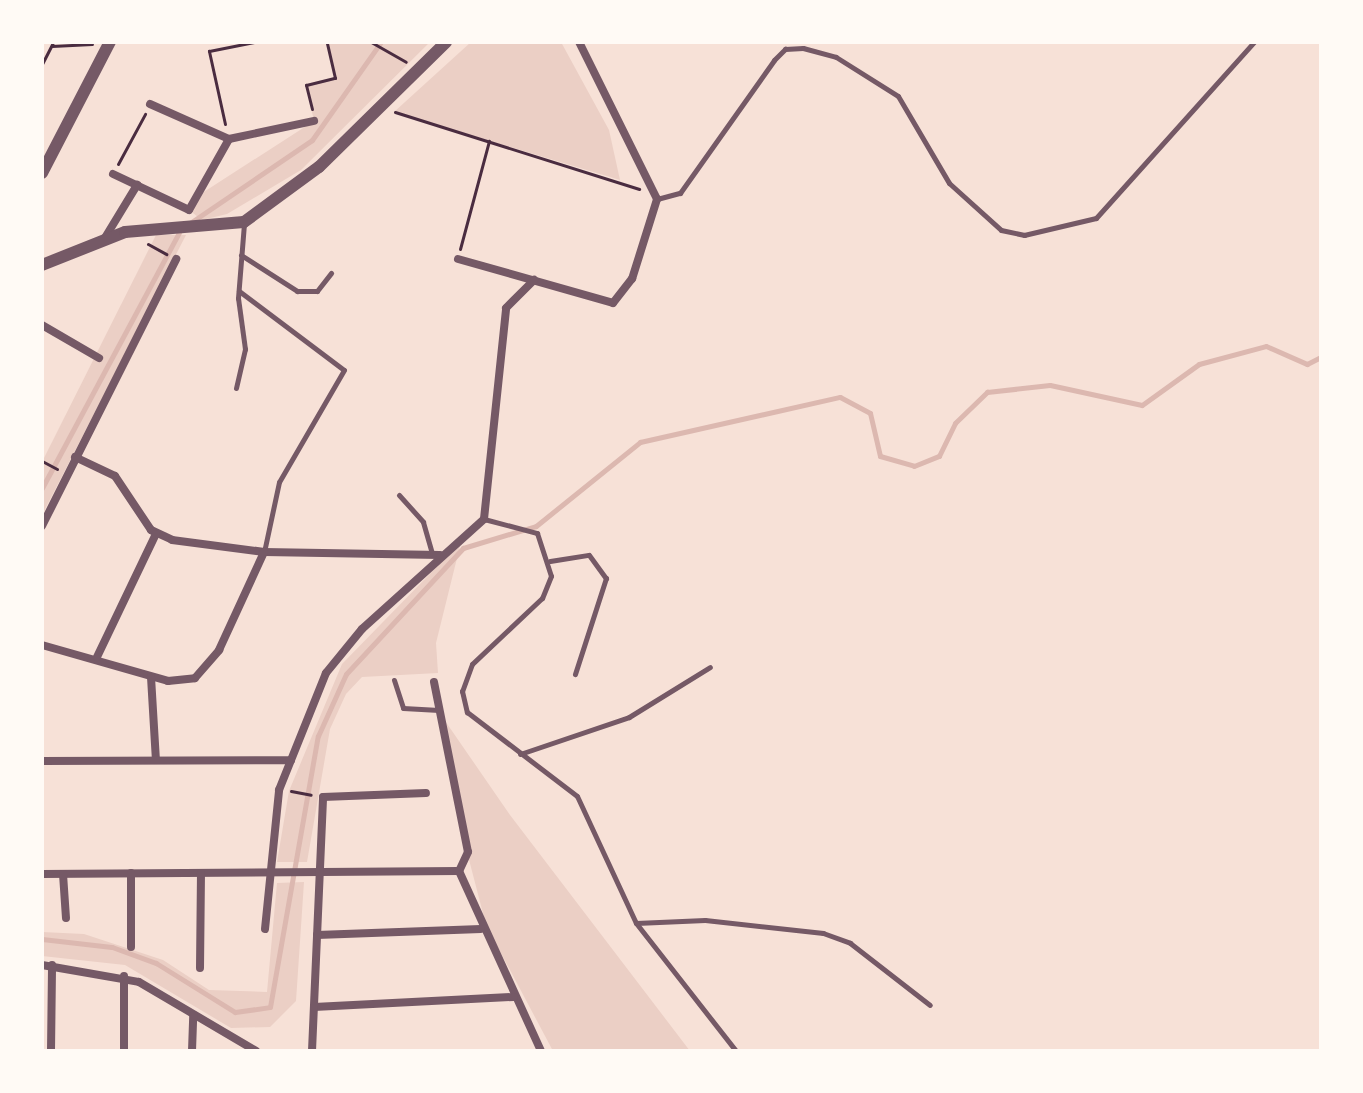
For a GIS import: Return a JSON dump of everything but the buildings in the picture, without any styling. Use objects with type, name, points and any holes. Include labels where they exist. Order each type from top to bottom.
[{"type":"street","points":[[42,265],[103,241],[161,228],[212,230],[244,222],[309,175],[446,42]]},
{"type":"street","points":[[458,259],[613,303],[641,259],[657,199],[579,42]]},
{"type":"street","points":[[42,173],[110,43]]},
{"type":"street","points":[[150,104],[229,139],[314,121]]},
{"type":"street","points":[[113,174],[189,210],[229,139]]},
{"type":"street","points":[[103,241],[137,185]]},
{"type":"street","points":[[42,526],[172,257]]},
{"type":"street","points":[[265,929],[279,790],[336,657],[436,554],[484,519],[506,308],[534,280]]},
{"type":"street","points":[[42,325],[99,358]]},
{"type":"street","points":[[75,457],[115,476],[156,534],[264,552],[436,554]]},
{"type":"street","points":[[97,657],[156,534]]},
{"type":"street","points":[[42,645],[97,657],[151,677],[183,681],[205,672],[264,552]]},
{"type":"street","points":[[151,677],[156,760]]},
{"type":"street","points":[[434,682],[468,852],[459,871],[481,929],[541,1051]]},
{"type":"street","points":[[42,761],[291,760]]},
{"type":"street","points":[[312,1051],[320,871],[319,796],[426,793]]},
{"type":"street","points":[[42,874],[459,871]]},
{"type":"street","points":[[131,873],[131,947]]},
{"type":"street","points":[[200,968],[201,873]]},
{"type":"street","points":[[63,874],[66,918]]},
{"type":"street","points":[[317,935],[481,929]]},
{"type":"street","points":[[42,965],[124,976],[256,1051]]},
{"type":"street","points":[[51,1051],[52,965]]},
{"type":"street","points":[[124,976],[124,1051]]},
{"type":"street","points":[[314,1007],[514,997]]},
{"type":"street","points":[[192,1051],[193,1015]]},
{"type":"lane","points":[[657,199],[680,193],[774,60],[785,49],[803,48],[836,57],[898,96],[918,120],[949,183],[1001,230],[1024,235],[1096,218],[1254,42]]},
{"type":"lane","points":[[236,388],[245,349],[239,291],[244,222]]},
{"type":"lane","points":[[241,255],[297,291],[317,291],[331,273]]},
{"type":"lane","points":[[239,291],[344,370],[279,482],[264,552]]},
{"type":"lane","points":[[399,495],[423,522],[436,554]]},
{"type":"lane","points":[[484,519],[522,524],[537,533],[550,561],[542,598],[472,664],[462,691],[474,721],[577,796],[636,923],[736,1051]]},
{"type":"lane","points":[[550,561],[589,555],[606,578],[575,674]]},
{"type":"lane","points":[[520,754],[629,717],[710,667]]},
{"type":"lane","points":[[394,680],[403,708],[439,710]]},
{"type":"lane","points":[[636,923],[691,919],[823,933],[850,943],[930,1005]]},
{"type":"path","points":[[229,139],[209,51],[254,42]]},
{"type":"path","points":[[314,121],[306,85],[335,78],[327,42]]},
{"type":"path","points":[[371,42],[416,68]]},
{"type":"path","points":[[42,64],[53,44],[110,43]]},
{"type":"path","points":[[113,174],[150,104]]},
{"type":"path","points":[[377,107],[620,180],[657,199]]},
{"type":"path","points":[[458,259],[489,141]]},
{"type":"path","points":[[151,246],[172,257]]},
{"type":"path","points":[[42,461],[58,470]]},
{"type":"path","points":[[300,792],[319,796]]},
{"type":"shaded area","points":[[327,42],[430,42],[301,170],[227,214],[202,220],[189,210],[196,197],[314,121],[306,85],[335,78]]},
{"type":"shaded area","points":[[471,42],[561,42],[609,130],[620,180],[394,112]]},
{"type":"shaded area","points":[[156,235],[186,235],[42,515],[42,462]]},
{"type":"shaded area","points":[[461,542],[436,643],[438,673],[362,677],[346,694],[330,729],[307,862],[277,862],[289,791],[342,664]]},
{"type":"shaded area","points":[[441,715],[510,815],[690,1051],[553,1051],[486,925],[453,798]]},
{"type":"shaded area","points":[[304,882],[296,1001],[270,1027],[231,1028],[125,965],[42,956],[42,932],[84,934],[163,960],[209,990],[267,992],[277,883]]},
{"type":"waterway","points":[[187,225],[312,140],[381,42]]},
{"type":"waterway","points":[[42,488],[180,231]]},
{"type":"waterway","points":[[42,939],[112,947],[156,963],[235,1012],[270,1007],[318,736],[346,674],[463,548],[536,526],[640,442],[840,397],[870,413],[880,456],[914,466],[939,456],[955,423],[987,392],[1050,385],[1142,405],[1199,364],[1266,346],[1307,364],[1321,357]]}]
